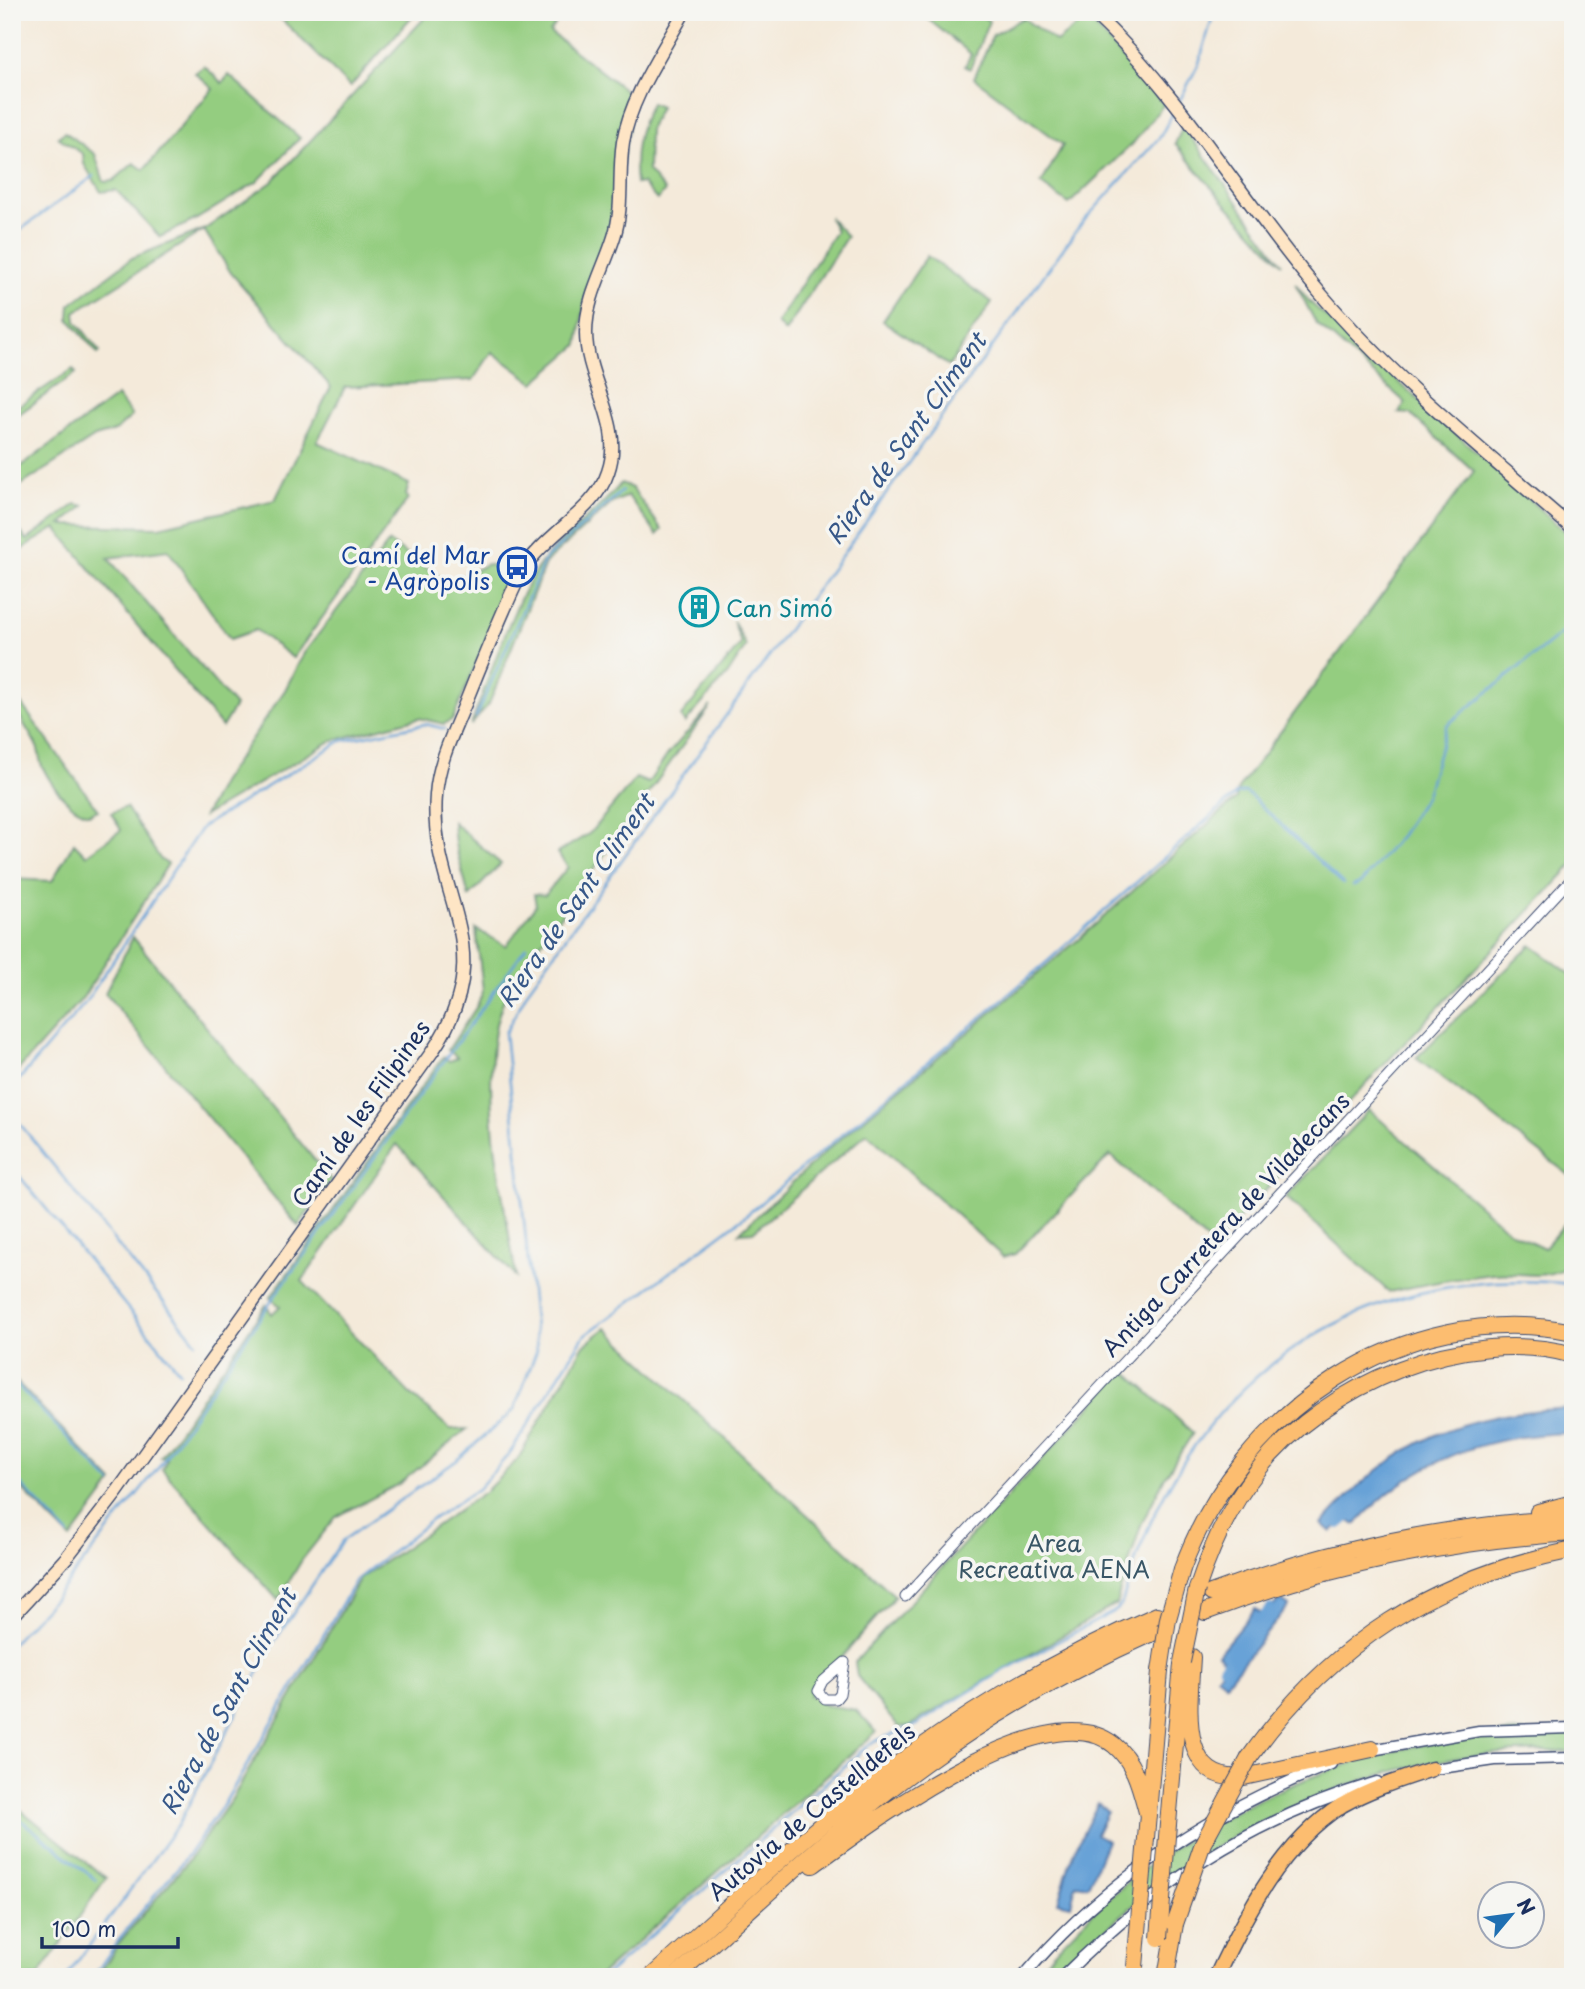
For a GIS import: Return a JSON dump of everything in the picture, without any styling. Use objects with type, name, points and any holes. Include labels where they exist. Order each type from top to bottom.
[{"type":"highway","points":[[1134,1972],[1160,1671],[1168,1619],[1182,1569],[1202,1520],[1244,1457],[1290,1410],[1338,1376],[1399,1348],[1469,1331],[1536,1328],[1573,1332]]},
{"type":"highway","points":[[1158,1977],[1168,1824],[1187,1659],[1204,1591],[1207,1559],[1258,1469],[1300,1427],[1349,1393],[1415,1364],[1450,1354],[1508,1348],[1536,1348],[1573,1355]]},
{"type":"highway","points":[[1204,1591],[1355,1550],[1485,1526],[1573,1503]]},
{"type":"highway","points":[[1485,1526],[1573,1518]]},
{"type":"highway","points":[[1205,1612],[1305,1578],[1385,1559],[1500,1539],[1573,1533]]},
{"type":"highway","points":[[1166,1977],[1175,1924],[1203,1843],[1249,1758],[1294,1700],[1356,1643],[1385,1622],[1462,1581],[1531,1558],[1573,1550]]},
{"type":"highway","name":"Autovia de Castelldefels","points":[[651,1977],[790,1852],[915,1751],[1037,1674],[1157,1615]]},
{"type":"highway","name":"Autovia de Castelldefels","points":[[675,1977],[845,1825],[967,1733],[1074,1670],[1155,1632]]},
{"type":"highway","points":[[1187,1659],[1191,1738],[1197,1755],[1213,1772],[1228,1777],[1244,1777],[1372,1749]]},
{"type":"highway","points":[[754,1908],[920,1792],[986,1758],[1049,1732],[1083,1731],[1114,1745],[1134,1770],[1148,1816]]},
{"type":"main road","name":"Camí de les Filipines","points":[[12,1617],[65,1558],[117,1492],[432,1052],[451,1018],[462,983],[463,945],[438,833],[437,785],[448,745],[495,631],[530,557],[593,499],[609,469],[612,436],[588,360],[588,312],[617,225],[627,128],[636,103],[684,12]]},
{"type":"main road","points":[[1092,12],[1167,94],[1296,263],[1356,333],[1411,387],[1573,529]]},
{"type":"main road","points":[[1216,1977],[1258,1897],[1292,1851],[1317,1824],[1361,1796],[1432,1769]]},
{"type":"street","name":"Antiga Carretera de Viladecans","points":[[905,1597],[1573,877]]},
{"type":"street","points":[[1023,1977],[1084,1912],[1121,1881],[1180,1838],[1242,1802],[1372,1749],[1486,1730],[1573,1728]]},
{"type":"street","points":[[1062,1977],[1152,1895],[1232,1842],[1331,1797],[1432,1769],[1495,1760],[1573,1758]]},
{"type":"green space","points":[[286,12],[416,12],[350,87],[281,19]]},
{"type":"green space","points":[[430,12],[564,12],[550,32],[634,97],[608,240],[587,287],[578,345],[534,383],[492,352],[473,380],[345,387],[317,442],[409,484],[406,495],[408,499],[293,658],[256,630],[230,639],[168,550],[108,558],[235,706],[222,727],[56,528],[28,545],[12,559],[12,547],[17,542],[12,536],[12,521],[27,540],[76,504],[84,506],[61,525],[159,527],[275,500],[331,387],[231,273],[204,230],[75,312],[76,321],[100,352],[98,354],[69,319],[70,305],[132,258],[205,229],[272,182]]},
{"type":"green space","points":[[919,12],[977,12],[989,21],[970,69],[965,66],[971,54]]},
{"type":"green space","points":[[1023,18],[1056,42],[1087,18],[1164,104],[1134,142],[1069,204],[1041,184],[1063,145],[974,78],[993,35]]},
{"type":"green space","points":[[204,66],[222,83],[229,75],[300,138],[257,182],[195,220],[160,237],[116,190],[101,192],[84,164],[83,154],[58,137],[65,132],[95,154],[104,182],[113,181],[134,163],[144,170],[213,89],[195,73]]},
{"type":"green space","points":[[651,103],[660,107],[649,130],[648,171],[665,191],[657,200],[642,183],[636,184],[635,173],[639,133]]},
{"type":"green space","points":[[1183,126],[1282,264],[1175,144]]},
{"type":"green space","points":[[829,217],[847,236],[785,332],[777,323],[836,231]]},
{"type":"green space","points":[[927,256],[992,302],[949,366],[883,321]]},
{"type":"green space","points":[[1295,283],[1310,302],[1573,539],[1573,865],[1213,1246],[1110,1155],[1015,1254],[1003,1257],[867,1133],[753,1232],[739,1233],[826,1151],[1079,939],[1236,799],[1238,789],[1474,471],[1410,414],[1399,413],[1406,403],[1316,323]]},
{"type":"green space","points":[[73,369],[76,373],[12,419],[12,410]]},
{"type":"green space","points":[[117,396],[132,416],[115,431],[95,437],[12,491],[12,473]]},
{"type":"green space","points":[[621,483],[632,488],[662,530],[657,535],[628,496],[612,503],[546,562],[489,704],[471,725],[513,615],[534,574],[554,548],[603,504]]},
{"type":"green space","points":[[389,542],[449,583],[487,564],[515,571],[453,719],[444,724],[419,718],[331,741],[204,816],[221,783],[285,690],[304,653]]},
{"type":"green space","points":[[733,621],[746,646],[728,674],[685,723],[681,716],[741,644]]},
{"type":"green space","points":[[12,691],[98,810],[89,814],[82,811],[68,802],[56,789],[42,766],[37,747],[18,713]]},
{"type":"green space","points":[[711,706],[508,989],[500,1009],[495,1030],[491,1092],[496,1154],[516,1277],[397,1144],[302,1281],[410,1394],[450,1429],[467,1429],[399,1484],[336,1517],[302,1560],[278,1600],[162,1469],[167,1459],[161,1457],[266,1305],[272,1314],[280,1306],[270,1298],[443,1057],[450,1061],[457,1057],[448,1050],[477,1006],[483,991],[476,929],[506,946],[536,905],[534,894],[545,895],[568,867],[557,853],[590,833],[636,778],[648,783],[668,754]]},
{"type":"green space","points":[[126,807],[161,860],[168,864],[82,999],[12,1077],[12,879],[52,881],[74,843],[86,855],[121,830],[111,813]]},
{"type":"green space","points":[[453,822],[501,864],[469,897],[455,844]]},
{"type":"green space","points":[[133,937],[331,1180],[298,1226],[105,993]]},
{"type":"green space","points":[[1531,945],[1573,976],[1573,1178],[1416,1058]]},
{"type":"green space","points":[[1369,1110],[1509,1231],[1544,1248],[1573,1214],[1573,1264],[1542,1275],[1493,1274],[1389,1292],[1286,1197]]},
{"type":"green space","points":[[606,1328],[895,1596],[809,1695],[825,1705],[856,1710],[876,1732],[598,1977],[97,1977],[122,1939],[188,1861],[232,1799],[360,1579],[486,1491],[518,1459],[584,1345]]},
{"type":"green space","name":"Area Recreativa AENA","points":[[1124,1370],[1193,1433],[1165,1477],[1141,1525],[1116,1604],[909,1726],[898,1727],[857,1676],[855,1662]]},
{"type":"green space","points":[[12,1377],[113,1482],[71,1539],[12,1479]]},
{"type":"green space","points":[[1573,1732],[1573,1752],[1500,1753],[1428,1763],[1358,1782],[1291,1808],[1226,1841],[1166,1881],[1109,1926],[1058,1977],[1031,1977],[1100,1906],[1158,1859],[1211,1825],[1267,1796],[1326,1772],[1387,1753],[1449,1740],[1511,1733]]},
{"type":"green space","points":[[12,1803],[106,1878],[38,1977],[12,1977]]},
{"type":"water","points":[[1573,1408],[1573,1433],[1511,1439],[1454,1455],[1401,1483],[1377,1502],[1355,1525],[1344,1517],[1331,1532],[1322,1524],[1377,1471],[1405,1451],[1433,1436],[1464,1424],[1497,1416]]},
{"type":"water","points":[[1279,1599],[1289,1606],[1226,1683],[1217,1676],[1227,1663],[1218,1654],[1255,1609],[1265,1617]]},
{"type":"water","points":[[1098,1803],[1107,1812],[1096,1834],[1107,1841],[1088,1886],[1076,1884],[1071,1905],[1058,1902],[1073,1853]]},
{"type":"waterway","name":"Riera de Sant Climent","points":[[1180,100],[1199,63],[1214,12]]},
{"type":"waterway","name":"Riera de Sant Climent","points":[[66,1977],[178,1825],[274,1642],[342,1541],[456,1461],[514,1410],[537,1350],[505,1033],[530,987],[1081,224],[1160,137],[1175,109]]},
{"type":"waterway","points":[[12,236],[94,176]]},
{"type":"waterway","points":[[476,717],[545,559],[622,491]]},
{"type":"waterway","points":[[1353,886],[1361,883],[1401,835],[1426,795],[1447,725],[1573,624]]},
{"type":"waterway","points":[[12,1088],[85,1003],[202,827],[341,741],[425,724],[445,729]]},
{"type":"waterway","points":[[93,1977],[122,1935],[189,1854],[224,1804],[356,1580],[434,1518],[478,1489],[510,1453],[584,1336],[744,1217],[1048,961],[1236,794],[1245,792],[1255,800],[1343,884]]},
{"type":"waterway","points":[[12,1643],[53,1600],[158,1468],[277,1293],[526,947]]},
{"type":"waterway","points":[[12,1114],[196,1342]]},
{"type":"waterway","points":[[12,1167],[180,1372]]},
{"type":"waterway","points":[[604,1977],[871,1743],[916,1725],[1003,1671],[1117,1610],[1150,1524],[1186,1458],[1232,1400],[1286,1354],[1348,1318],[1417,1294],[1492,1282],[1573,1284]]},
{"type":"waterway","points":[[12,1380],[111,1483]]},
{"type":"waterway","points":[[12,1475],[69,1535]]},
{"type":"waterway","points":[[1339,1524],[1355,1511]]},
{"type":"waterway","points":[[1257,1625],[1270,1609]]},
{"type":"waterway","points":[[1223,1667],[1235,1653]]},
{"type":"waterway","points":[[12,1813],[96,1880]]},
{"type":"place","name":"Camí del Mar - Agròpolis","points":[[517,567]]},
{"type":"place","name":"Can Simó","points":[[699,607]]}]
